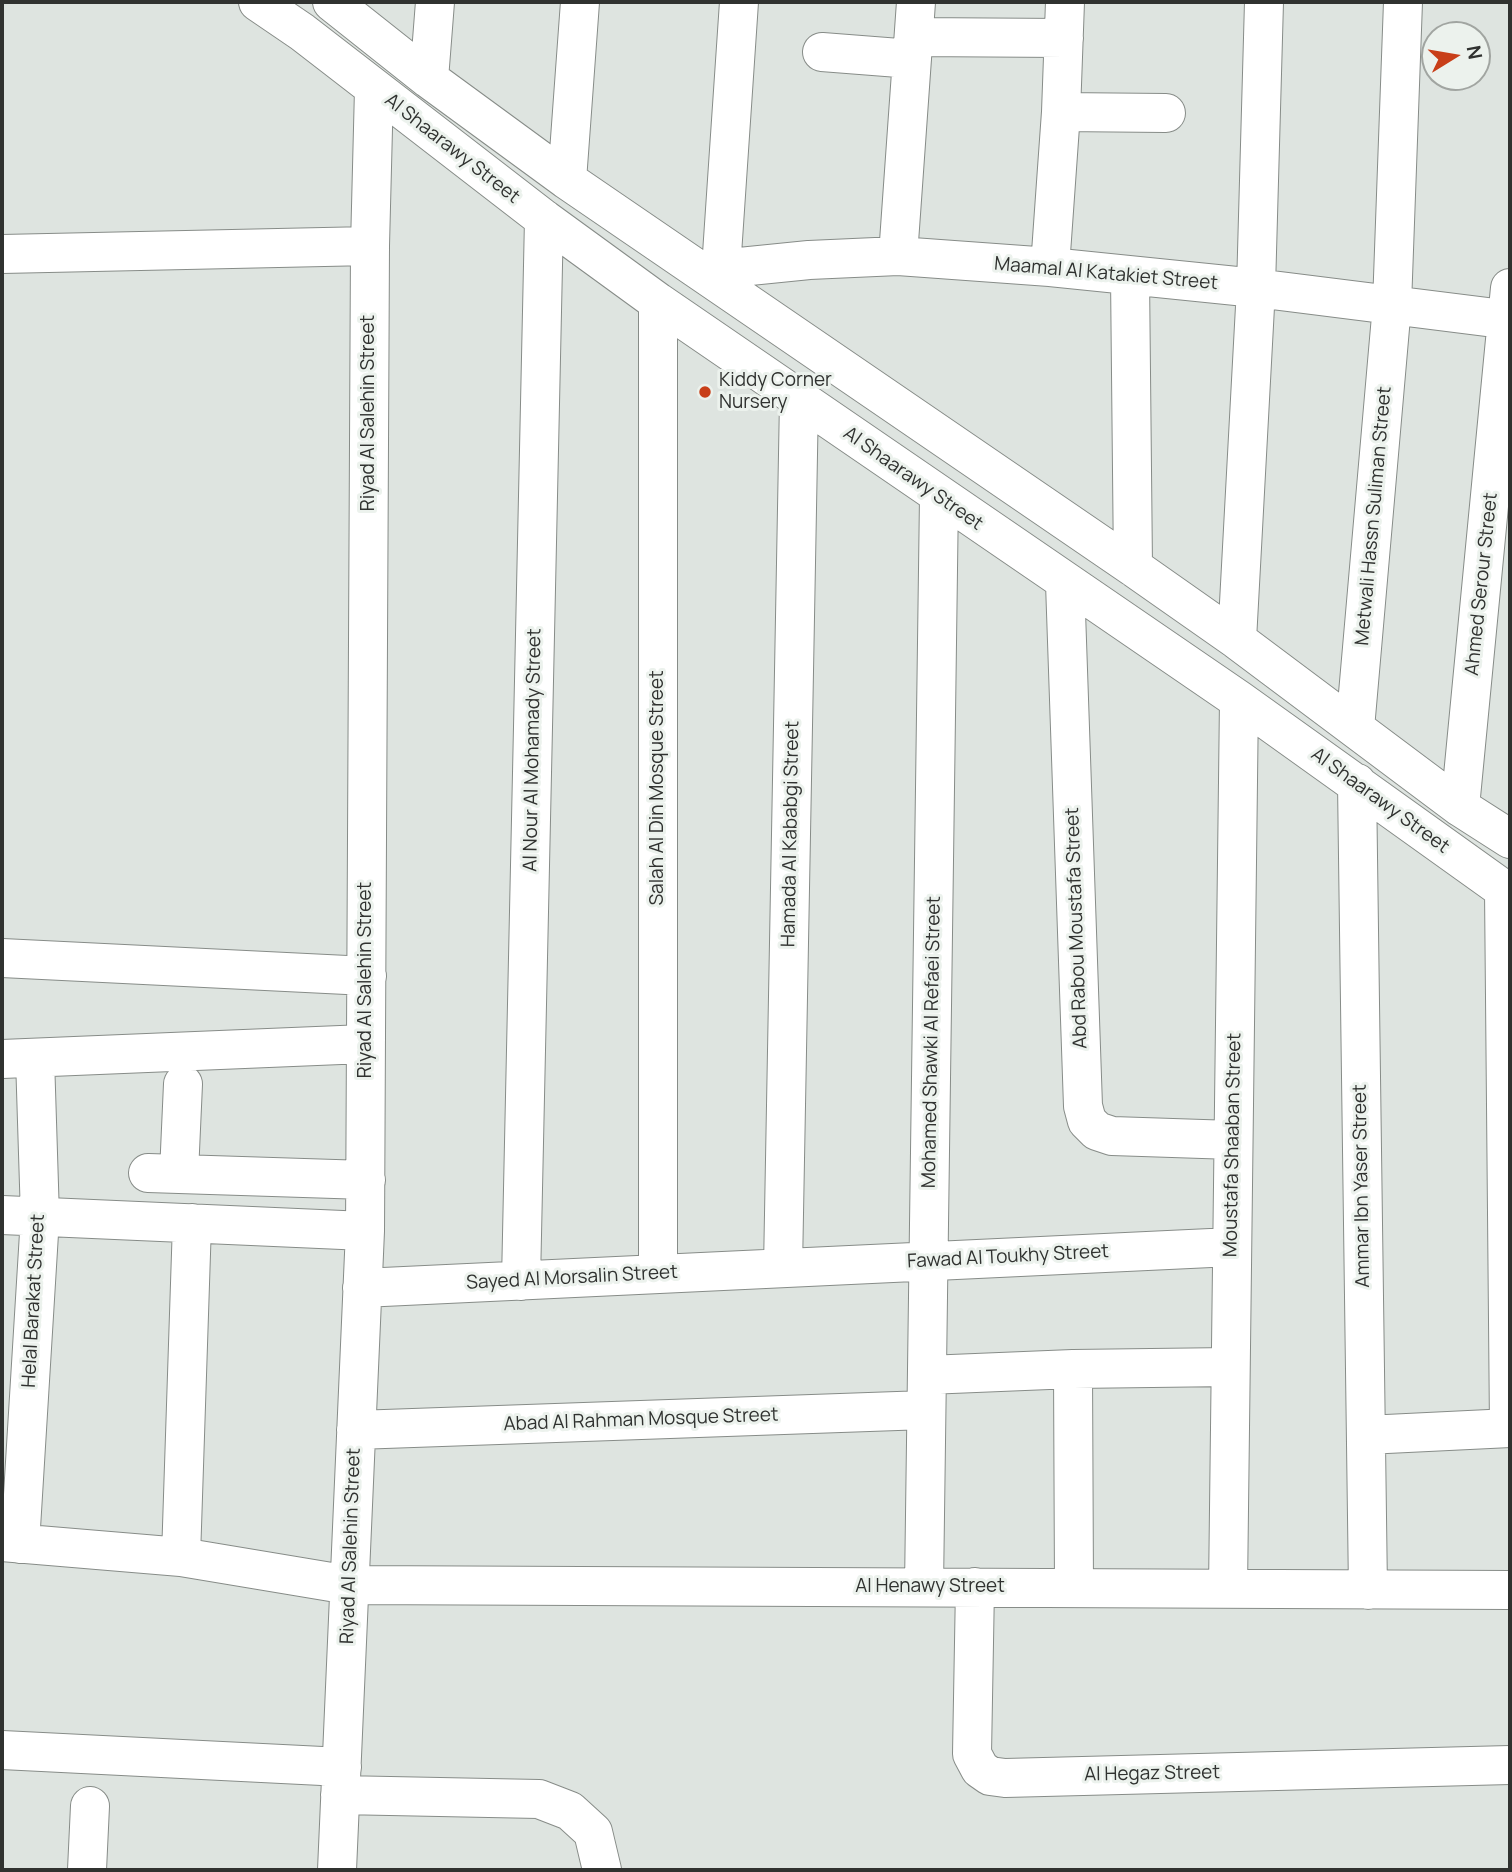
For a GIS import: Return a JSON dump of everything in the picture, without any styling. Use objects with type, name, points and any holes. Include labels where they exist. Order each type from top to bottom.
[{"type":"street","name":"Al Shaarawy Street","points":[[258,2],[304,17],[374,89],[658,302],[1239,700],[1507,892]]},
{"type":"street","points":[[332,2],[429,79],[567,180],[711,270],[1237,640],[1460,807],[1510,839]]},
{"type":"street","points":[[429,79],[435,2]]},
{"type":"street","points":[[567,180],[580,2]]},
{"type":"street","points":[[711,270],[739,2]]},
{"type":"street","points":[[1237,640],[1256,288],[1264,2]]},
{"type":"street","name":"Metwali Hassn Suliman Street","points":[[1355,728],[1392,305],[1403,2]]},
{"type":"street","points":[[822,52],[914,32],[1064,20],[1061,112],[1050,267]]},
{"type":"street","points":[[898,256],[914,32]]},
{"type":"street","name":"Riyad Al Salehin Street","points":[[337,1870],[365,1231],[370,246],[374,89]]},
{"type":"street","points":[[1061,112],[1166,113]]},
{"type":"street","name":"Al Nour Al Mohamady Street","points":[[521,1281],[544,219]]},
{"type":"street","points":[[2,254],[370,246]]},
{"type":"street","name":"Maamal Al Katakiet Street","points":[[711,270],[809,260],[898,256],[1050,267],[1392,305],[1509,309]]},
{"type":"street","points":[[1130,276],[1133,566]]},
{"type":"street","name":"Salah Al Din Mosque Street","points":[[658,302],[659,1273]]},
{"type":"street","name":"Ahmed Serour Street","points":[[1460,807],[1509,309]]},
{"type":"street","name":"Hamada Al Kababgi Street","points":[[783,1268],[799,400]]},
{"type":"street","name":"Mohamed Shawki Al Refaei Street","points":[[924,1587],[939,497]]},
{"type":"street","name":"Abd Rabou Moustafa Street","points":[[1065,583],[1083,1106],[1087,1121],[1097,1131],[1112,1136],[1233,1140]]},
{"type":"street","name":"Moustafa Shaaban Street","points":[[1228,1589],[1239,700]]},
{"type":"street","name":"Ammar Ibn Yaser Street","points":[[1357,783],[1368,1590]]},
{"type":"street","points":[[1366,1435],[1509,1428],[1507,892]]},
{"type":"street","points":[[2,958],[367,976]]},
{"type":"street","points":[[18,1059],[365,1044]]},
{"type":"street","name":"Helal Barakat Street","points":[[11,1543],[40,1217],[18,1059]]},
{"type":"street","points":[[183,1084],[164,1173],[366,1180]]},
{"type":"street","points":[[2,1215],[365,1231]]},
{"type":"street","points":[[181,1557],[192,1223]]},
{"type":"street","name":"Fawad Al Toukhy Street","points":[[783,1268],[1232,1247]]},
{"type":"street","name":"Sayed Al Morsalin Street","points":[[362,1288],[783,1268]]},
{"type":"street","name":"Abad Al Rahman Mosque Street","points":[[356,1430],[927,1392],[1073,1369],[1230,1367]]},
{"type":"street","points":[[1073,1369],[1074,1588]]},
{"type":"street","name":"Al Henawy Street","points":[[11,1543],[181,1557],[349,1585],[1510,1590]]},
{"type":"street","name":"Al Hegaz Street","points":[[975,1587],[972,1754],[980,1769],[990,1776],[1005,1778],[1510,1765]]},
{"type":"street","points":[[2,1750],[539,1799],[570,1811],[593,1832],[602,1870]]},
{"type":"street","points":[[87,1870],[90,1807]]},
{"type":"place","name":"Kiddy Corner Nursery","points":[[705,392]]}]
